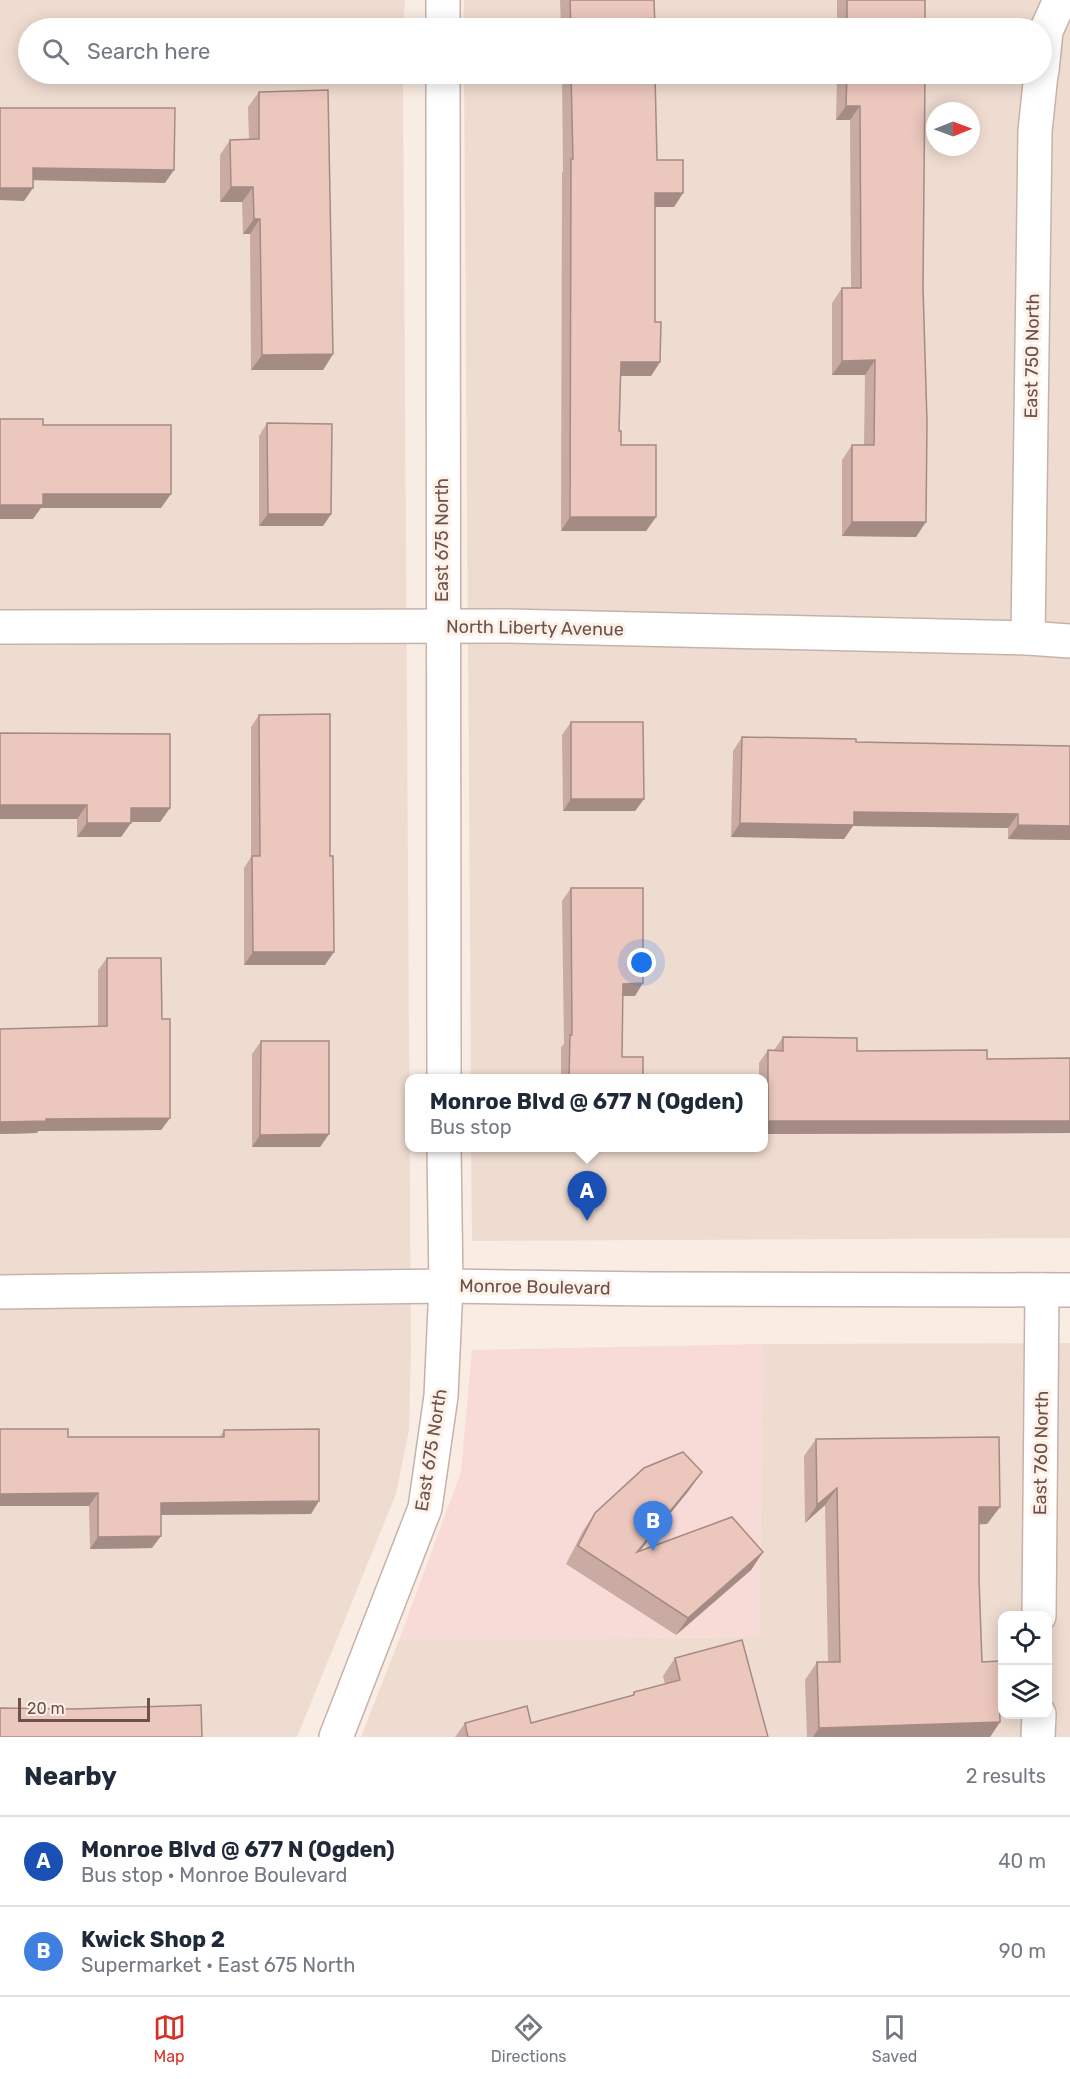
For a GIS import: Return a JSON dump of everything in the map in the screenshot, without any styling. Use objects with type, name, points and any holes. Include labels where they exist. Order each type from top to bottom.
[{"type":"street","points":[[442,18],[443,0]]},
{"type":"street","name":"East 750 North","points":[[1052,18],[1060,0]]},
{"type":"street","name":"East 675 North","points":[[442,84],[444,1074]]},
{"type":"street","name":"East 750 North","points":[[1028,638],[1035,131],[1040,84]]},
{"type":"street","name":"North Liberty Avenue","points":[[0,627],[508,626],[1028,638],[1070,641]]},
{"type":"street","name":"East 675 North","points":[[336,1737],[425,1508],[441,1396],[446,1286],[444,1152]]},
{"type":"street","name":"Monroe Boulevard","points":[[0,1292],[446,1286],[1056,1290]]},
{"type":"street","name":"East 760 North","points":[[1039,1611],[1056,1290]]},
{"type":"street","points":[[1038,1737],[1039,1719]]},
{"type":"shaded area","points":[[0,0],[405,0],[404,18],[18,18],[18,84],[403,84],[409,1074],[405,1074],[405,1152],[410,1152],[411,1351],[409,1430],[396,1494],[297,1737],[0,1737]]},
{"type":"shaded area","points":[[464,0],[1070,0],[1070,1238],[472,1241],[471,1152],[768,1152],[768,1074],[471,1074],[464,84],[1052,84],[1052,18],[463,18]]},
{"type":"shaded area","points":[[1070,1343],[1070,1737],[361,1737],[399,1640],[759,1637],[763,1344]]},
{"type":"shaded area","points":[[763,1344],[759,1637],[399,1640],[461,1472],[472,1350]]},
{"type":"building","points":[[570,0],[654,0],[655,18],[571,18]]},
{"type":"building","points":[[847,0],[925,0],[925,18],[847,18]]},
{"type":"building","points":[[571,84],[655,84],[657,160],[683,160],[683,193],[655,193],[655,322],[661,322],[660,362],[621,362],[619,431],[621,431],[621,445],[656,445],[656,517],[570,517],[571,159],[573,159]]},
{"type":"building","points":[[847,84],[925,84],[923,287],[927,422],[926,522],[852,522],[852,445],[874,445],[875,360],[842,361],[842,288],[861,288],[860,106],[846,106]]},
{"type":"building","points":[[328,90],[333,354],[262,355],[260,219],[254,219],[253,187],[231,187],[230,140],[259,139],[259,92]]},
{"type":"building","points":[[0,108],[175,108],[174,170],[33,168],[33,188],[0,188]]},
{"type":"building","points":[[0,419],[43,419],[43,425],[171,425],[171,494],[43,494],[43,505],[0,505]]},
{"type":"building","points":[[267,423],[332,424],[331,514],[268,514]]},
{"type":"building","points":[[330,714],[330,856],[333,856],[334,952],[253,952],[252,856],[260,856],[259,715]]},
{"type":"building","points":[[571,722],[643,722],[644,799],[571,799]]},
{"type":"building","points":[[0,733],[170,734],[170,808],[131,808],[131,823],[87,823],[87,805],[0,805]]},
{"type":"building","points":[[742,737],[856,739],[856,742],[1070,746],[1070,826],[1018,825],[1018,814],[854,812],[854,825],[740,823]]},
{"type":"building","points":[[571,888],[643,888],[643,983],[623,984],[622,1057],[643,1057],[643,1074],[569,1074],[570,1035],[572,1035]]},
{"type":"building","points":[[107,958],[161,958],[162,1019],[170,1019],[170,1118],[46,1119],[46,1121],[0,1122],[0,1029],[107,1026]]},
{"type":"building","points":[[783,1037],[857,1038],[857,1051],[987,1050],[987,1059],[1070,1058],[1070,1121],[768,1121],[768,1050],[783,1051]]},
{"type":"building","points":[[261,1041],[329,1041],[329,1134],[260,1135]]},
{"type":"building","points":[[0,1429],[68,1429],[68,1437],[224,1437],[224,1430],[319,1429],[319,1501],[161,1503],[161,1536],[98,1537],[98,1493],[0,1494]]},
{"type":"building","points":[[999,1437],[1000,1507],[979,1507],[979,1579],[982,1662],[998,1661],[998,1719],[1000,1722],[819,1728],[817,1662],[840,1662],[837,1488],[817,1505],[816,1439]]},
{"type":"building","points":[[683,1452],[702,1472],[637,1552],[732,1517],[763,1552],[688,1618],[578,1546],[595,1513],[644,1468]]},
{"type":"building","points":[[742,1640],[768,1737],[468,1737],[465,1723],[527,1706],[531,1723],[680,1680],[675,1658]]},
{"type":"building","points":[[201,1705],[202,1737],[0,1737],[0,1708],[74,1709]]},
{"type":"place","name":"Monroe Blvd @ 677 N (Ogden)","points":[[587,1221]]},
{"type":"place","name":"Kwick Shop 2","points":[[653,1551]]}]
